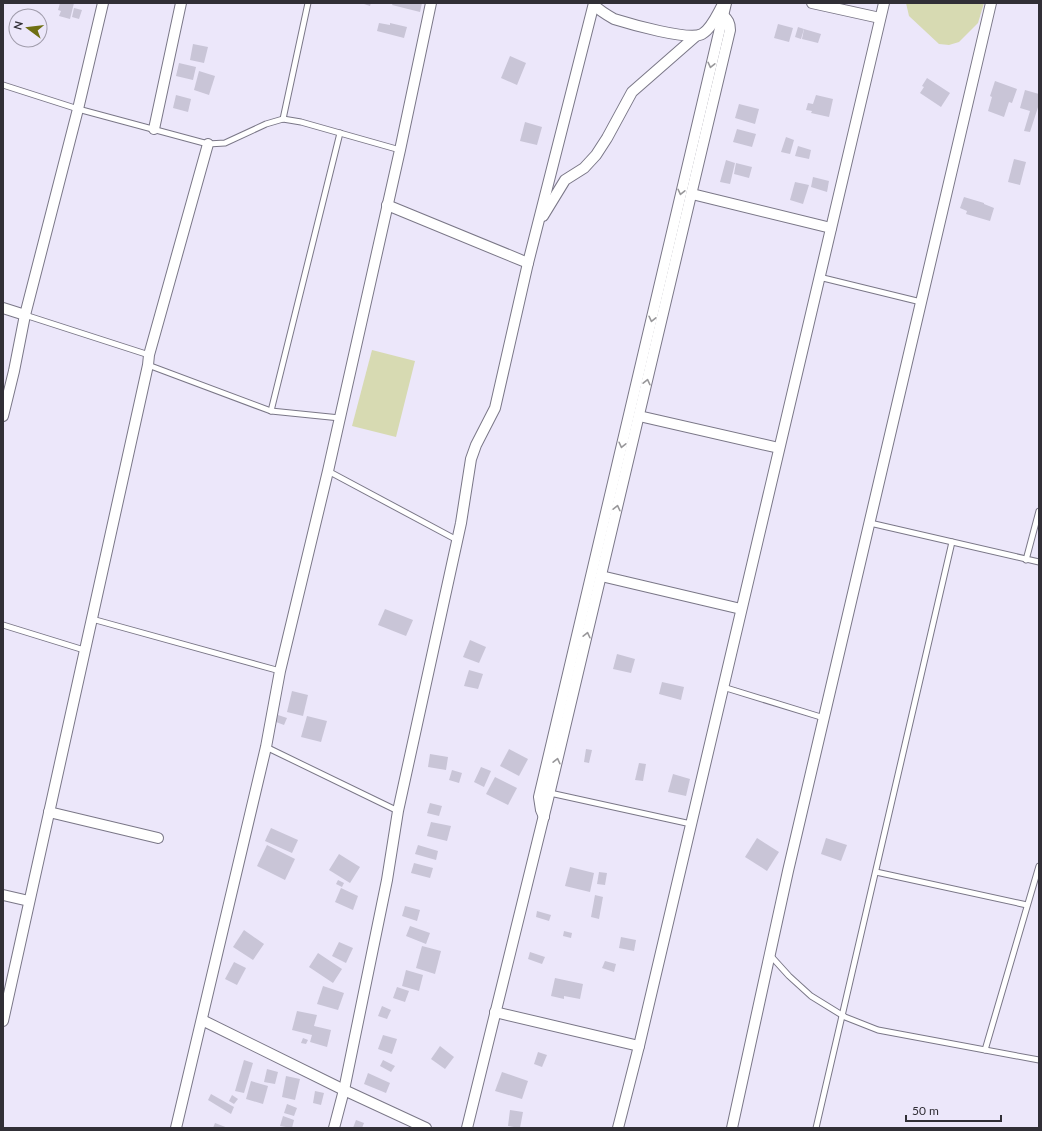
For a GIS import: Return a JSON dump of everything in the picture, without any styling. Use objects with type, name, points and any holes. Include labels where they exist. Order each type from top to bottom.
[{"type":"street","points":[[3,416],[25,315],[78,108],[103,3]]},
{"type":"street","points":[[154,130],[181,3]]},
{"type":"street","points":[[176,1128],[266,747],[280,672],[340,418],[400,150],[431,3]]},
{"type":"street","points":[[544,817],[539,804],[539,797],[725,3]]},
{"type":"street","points":[[594,4],[602,12],[613,18],[638,26],[685,36],[696,36],[703,34],[725,3]]},
{"type":"street","points":[[812,3],[880,18]]},
{"type":"street","points":[[618,1128],[639,1046],[884,3]]},
{"type":"street","points":[[732,1128],[824,718],[991,3]]},
{"type":"street","points":[[334,1128],[344,1090],[387,880],[398,811],[468,488],[468,470],[476,446],[495,408],[528,263],[594,4]]},
{"type":"street","points":[[467,1128],[550,793],[730,30],[729,21],[723,15]]},
{"type":"street","points":[[538,224],[565,180],[584,168],[596,155],[632,92],[696,36]]},
{"type":"street","points":[[3,1020],[149,355],[208,144]]},
{"type":"street","points":[[692,194],[831,228]]},
{"type":"street","points":[[387,205],[528,263]]},
{"type":"street","points":[[3,308],[25,315]]},
{"type":"street","points":[[639,416],[779,448]]},
{"type":"street","points":[[601,576],[741,609]]},
{"type":"street","points":[[49,812],[158,838]]},
{"type":"street","points":[[3,895],[29,901]]},
{"type":"street","points":[[495,1012],[639,1046]]},
{"type":"street","points":[[202,1020],[344,1090],[426,1128]]},
{"type":"lane","points":[[282,119],[308,3]]},
{"type":"lane","points":[[3,85],[154,130],[208,144],[225,143],[266,124],[282,119],[301,122],[400,150]]},
{"type":"lane","points":[[271,411],[340,133]]},
{"type":"lane","points":[[819,277],[922,302]]},
{"type":"lane","points":[[25,315],[149,355]]},
{"type":"lane","points":[[148,365],[271,411],[340,418]]},
{"type":"lane","points":[[328,471],[457,540]]},
{"type":"lane","points":[[1026,560],[1039,511]]},
{"type":"lane","points":[[870,523],[1039,562]]},
{"type":"lane","points":[[816,1128],[952,542]]},
{"type":"lane","points":[[92,619],[280,672]]},
{"type":"lane","points":[[3,625],[84,650]]},
{"type":"lane","points":[[723,687],[824,718]]},
{"type":"lane","points":[[266,747],[398,811]]},
{"type":"lane","points":[[550,793],[691,824]]},
{"type":"lane","points":[[985,1050],[1039,866]]},
{"type":"lane","points":[[876,872],[1027,905]]},
{"type":"lane","points":[[770,954],[789,976],[811,996],[842,1015],[878,1030],[1039,1060]]},
{"type":"green space","points":[[906,3],[984,3],[978,23],[959,42],[949,45],[939,44],[909,16]]},
{"type":"green space","points":[[372,350],[415,361],[396,437],[352,426]]},
{"type":"building","points":[[60,3],[74,3],[70,19],[59,16],[61,11],[58,10]]},
{"type":"building","points":[[361,3],[371,3],[370,6]]},
{"type":"building","points":[[393,3],[422,3],[420,12],[392,5]]},
{"type":"building","points":[[74,8],[82,10],[79,19],[72,17]]},
{"type":"building","points":[[379,23],[390,25],[390,23],[407,27],[404,38],[377,31]]},
{"type":"building","points":[[778,24],[793,28],[789,42],[774,38]]},
{"type":"building","points":[[798,27],[804,29],[801,39],[795,37]]},
{"type":"building","points":[[804,29],[821,34],[818,43],[802,39]]},
{"type":"building","points":[[193,44],[208,47],[204,63],[190,60]]},
{"type":"building","points":[[510,56],[526,63],[517,85],[501,78]]},
{"type":"building","points":[[179,63],[196,67],[193,80],[176,76]]},
{"type":"building","points":[[199,71],[215,76],[209,95],[194,90]]},
{"type":"building","points":[[927,78],[950,93],[941,107],[920,93]]},
{"type":"building","points":[[995,81],[1017,89],[1012,103],[1009,102],[1004,117],[988,111],[992,97],[990,96]]},
{"type":"building","points":[[1025,90],[1039,94],[1039,104],[1030,132],[1024,131],[1030,111],[1020,108]]},
{"type":"building","points":[[176,95],[191,99],[188,112],[173,108]]},
{"type":"building","points":[[816,95],[833,99],[829,117],[811,113],[812,111],[806,110],[808,103],[813,104]]},
{"type":"building","points":[[739,104],[759,109],[755,124],[735,118]]},
{"type":"building","points":[[525,122],[542,127],[537,145],[520,141]]},
{"type":"building","points":[[737,129],[756,134],[752,147],[733,142]]},
{"type":"building","points":[[786,137],[794,140],[790,154],[781,152]]},
{"type":"building","points":[[798,146],[811,150],[809,159],[795,156]]},
{"type":"building","points":[[1014,159],[1026,162],[1020,185],[1008,182]]},
{"type":"building","points":[[726,160],[735,163],[730,184],[720,182]]},
{"type":"building","points":[[736,163],[752,167],[749,178],[734,174]]},
{"type":"building","points":[[813,177],[829,181],[827,192],[811,187]]},
{"type":"building","points":[[795,182],[809,185],[803,204],[790,200]]},
{"type":"building","points":[[964,197],[984,203],[994,208],[990,221],[966,214],[967,211],[960,208]]},
{"type":"building","points":[[385,609],[413,620],[406,636],[378,625]]},
{"type":"building","points":[[470,640],[486,647],[479,663],[463,657]]},
{"type":"building","points":[[617,654],[635,659],[631,673],[613,669]]},
{"type":"building","points":[[469,670],[483,674],[478,689],[464,686]]},
{"type":"building","points":[[662,682],[684,687],[681,700],[659,694]]},
{"type":"building","points":[[292,691],[308,695],[303,716],[287,712]]},
{"type":"building","points":[[278,715],[287,718],[284,725],[276,722]]},
{"type":"building","points":[[307,716],[327,721],[321,742],[301,737]]},
{"type":"building","points":[[509,749],[528,759],[519,776],[500,766]]},
{"type":"building","points":[[586,749],[592,750],[589,763],[584,762]]},
{"type":"building","points":[[430,754],[448,757],[446,770],[428,767]]},
{"type":"building","points":[[639,763],[646,764],[643,781],[635,780]]},
{"type":"building","points":[[481,767],[491,771],[484,787],[474,782]]},
{"type":"building","points":[[452,770],[462,773],[459,783],[449,780]]},
{"type":"building","points":[[673,774],[690,779],[686,796],[668,792]]},
{"type":"building","points":[[495,777],[517,788],[508,805],[486,794]]},
{"type":"building","points":[[430,803],[442,806],[439,816],[427,813]]},
{"type":"building","points":[[431,822],[451,826],[447,841],[427,836]]},
{"type":"building","points":[[271,828],[298,840],[292,853],[265,841]]},
{"type":"building","points":[[757,838],[779,852],[767,871],[745,857]]},
{"type":"building","points":[[826,838],[847,845],[841,861],[821,854]]},
{"type":"building","points":[[267,845],[295,859],[285,880],[257,866]]},
{"type":"building","points":[[418,845],[438,851],[436,860],[415,854]]},
{"type":"building","points":[[339,854],[360,867],[350,883],[329,870]]},
{"type":"building","points":[[414,863],[433,868],[430,878],[411,873]]},
{"type":"building","points":[[570,867],[594,873],[590,892],[565,886]]},
{"type":"building","points":[[599,872],[607,873],[605,885],[597,884]]},
{"type":"building","points":[[338,880],[344,883],[342,887],[336,884]]},
{"type":"building","points":[[341,888],[358,896],[353,910],[335,902]]},
{"type":"building","points":[[595,895],[603,897],[599,919],[591,917]]},
{"type":"building","points":[[405,906],[420,910],[417,921],[402,916]]},
{"type":"building","points":[[537,911],[551,915],[549,921],[536,917]]},
{"type":"building","points":[[410,926],[430,933],[426,944],[406,936]]},
{"type":"building","points":[[244,930],[264,944],[253,960],[233,947]]},
{"type":"building","points":[[564,931],[572,933],[571,938],[563,936]]},
{"type":"building","points":[[621,937],[636,940],[634,951],[619,948]]},
{"type":"building","points":[[339,942],[353,948],[346,963],[332,956]]},
{"type":"building","points":[[422,946],[441,951],[435,974],[416,968]]},
{"type":"building","points":[[530,952],[545,957],[542,964],[528,959]]},
{"type":"building","points":[[318,953],[342,969],[333,983],[309,967]]},
{"type":"building","points":[[605,961],[616,964],[614,972],[602,968]]},
{"type":"building","points":[[234,962],[246,968],[237,985],[225,979]]},
{"type":"building","points":[[406,970],[423,975],[419,991],[402,986]]},
{"type":"building","points":[[555,978],[583,984],[580,999],[564,996],[564,999],[551,996]]},
{"type":"building","points":[[323,986],[344,993],[338,1010],[317,1004]]},
{"type":"building","points":[[397,987],[409,991],[405,1002],[393,998]]},
{"type":"building","points":[[382,1006],[391,1010],[387,1019],[378,1016]]},
{"type":"building","points":[[297,1011],[317,1015],[314,1026],[331,1030],[327,1047],[310,1042],[312,1035],[292,1030]]},
{"type":"building","points":[[383,1035],[397,1039],[392,1054],[378,1049]]},
{"type":"building","points":[[303,1038],[308,1040],[306,1044],[301,1043]]},
{"type":"building","points":[[440,1046],[454,1057],[445,1069],[431,1059]]},
{"type":"building","points":[[538,1052],[547,1055],[542,1067],[534,1064]]},
{"type":"building","points":[[244,1060],[253,1063],[244,1093],[235,1091]]},
{"type":"building","points":[[383,1060],[395,1066],[391,1072],[380,1066]]},
{"type":"building","points":[[267,1069],[278,1072],[275,1084],[264,1082]]},
{"type":"building","points":[[502,1072],[528,1081],[522,1099],[495,1091]]},
{"type":"building","points":[[368,1073],[390,1083],[386,1093],[364,1084]]},
{"type":"building","points":[[286,1076],[300,1079],[295,1100],[282,1097]]},
{"type":"building","points":[[251,1081],[268,1086],[263,1104],[246,1099]]},
{"type":"building","points":[[315,1091],[324,1093],[321,1105],[313,1103]]},
{"type":"building","points":[[211,1094],[234,1107],[231,1114],[208,1100]]},
{"type":"building","points":[[232,1095],[238,1099],[234,1104],[229,1101]]},
{"type":"building","points":[[287,1104],[297,1108],[294,1116],[284,1113]]},
{"type":"building","points":[[510,1110],[523,1112],[520,1128],[508,1126]]},
{"type":"building","points":[[283,1116],[294,1120],[292,1128],[280,1126]]},
{"type":"building","points":[[356,1120],[364,1123],[362,1128],[353,1128]]},
{"type":"building","points":[[215,1123],[228,1128],[213,1128]]}]
